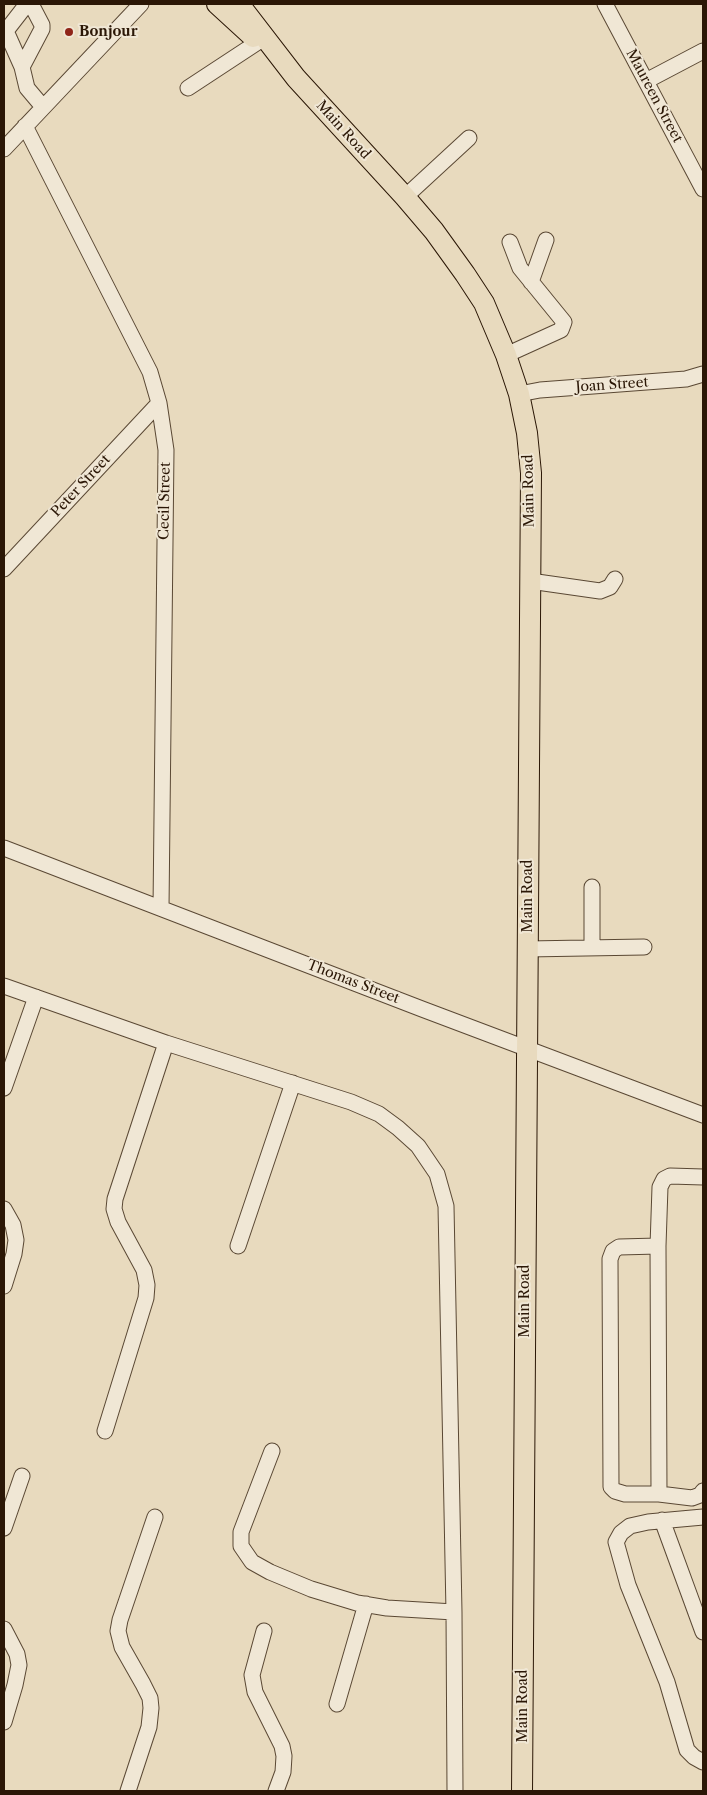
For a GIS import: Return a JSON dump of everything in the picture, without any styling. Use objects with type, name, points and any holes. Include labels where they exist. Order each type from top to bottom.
[{"type":"main road","name":"Main Road","points":[[217,4],[296,78],[434,231],[484,304],[506,355],[519,394],[527,433],[531,473],[522,1791]]},
{"type":"main road","name":"Main Road","points":[[239,4],[296,78]]},
{"type":"street","points":[[27,4],[5,30],[9,51],[22,67],[27,88],[43,107]]},
{"type":"street","points":[[22,67],[42,29],[42,25],[31,4]]},
{"type":"street","points":[[4,148],[141,4]]},
{"type":"street","name":"Maureen Street","points":[[605,4],[703,189]]},
{"type":"street","points":[[188,88],[258,42]]},
{"type":"street","points":[[646,81],[703,51]]},
{"type":"street","name":"Cecil Street","points":[[25,126],[150,372],[159,403],[166,450],[161,908]]},
{"type":"street","points":[[405,197],[468,138]]},
{"type":"street","points":[[531,282],[546,240]]},
{"type":"street","points":[[506,355],[561,330],[564,322],[520,268],[510,242]]},
{"type":"street","name":"Joan Street","points":[[519,394],[540,390],[670,381],[697,377],[703,374]]},
{"type":"street","name":"Peter Street","points":[[4,569],[159,403]]},
{"type":"street","points":[[530,581],[600,591],[610,587],[615,579]]},
{"type":"street","name":"Thomas Street","points":[[4,848],[526,1049],[703,1115]]},
{"type":"street","points":[[592,887],[592,948]]},
{"type":"street","points":[[527,949],[644,947]]},
{"type":"street","points":[[4,986],[166,1043],[351,1102],[379,1114],[398,1128],[418,1146],[430,1162],[441,1185],[446,1206],[454,1612],[455,1791]]},
{"type":"street","points":[[4,1088],[36,997]]},
{"type":"street","points":[[105,1431],[146,1298],[147,1285],[144,1270],[118,1222],[114,1209],[115,1199],[166,1043]]},
{"type":"street","points":[[238,1246],[293,1084]]},
{"type":"street","points":[[660,1494],[658,1223],[660,1187],[662,1182],[670,1176],[703,1177]]},
{"type":"street","points":[[4,1209],[13,1225],[16,1240],[14,1254],[4,1286]]},
{"type":"street","points":[[658,1246],[617,1248],[610,1255],[611,1487],[615,1491],[625,1494],[660,1494],[692,1498],[700,1495],[703,1491]]},
{"type":"street","points":[[272,1451],[241,1532],[241,1546],[252,1562],[270,1572],[311,1588],[366,1604],[387,1608],[454,1612]]},
{"type":"street","points":[[4,1528],[22,1476]]},
{"type":"street","points":[[128,1791],[149,1728],[151,1708],[150,1698],[122,1647],[118,1631],[155,1517]]},
{"type":"street","points":[[703,1517],[662,1520],[630,1526],[618,1537],[616,1546],[628,1585],[667,1682],[687,1750],[703,1762]]},
{"type":"street","points":[[662,1520],[703,1632]]},
{"type":"street","points":[[337,1704],[366,1604]]},
{"type":"street","points":[[4,1629],[17,1654],[19,1664],[4,1722]]},
{"type":"street","points":[[264,1631],[252,1675],[255,1692],[282,1746],[284,1756],[283,1772],[276,1791]]},
{"type":"place","name":"Bonjour","points":[[69,32]]}]
